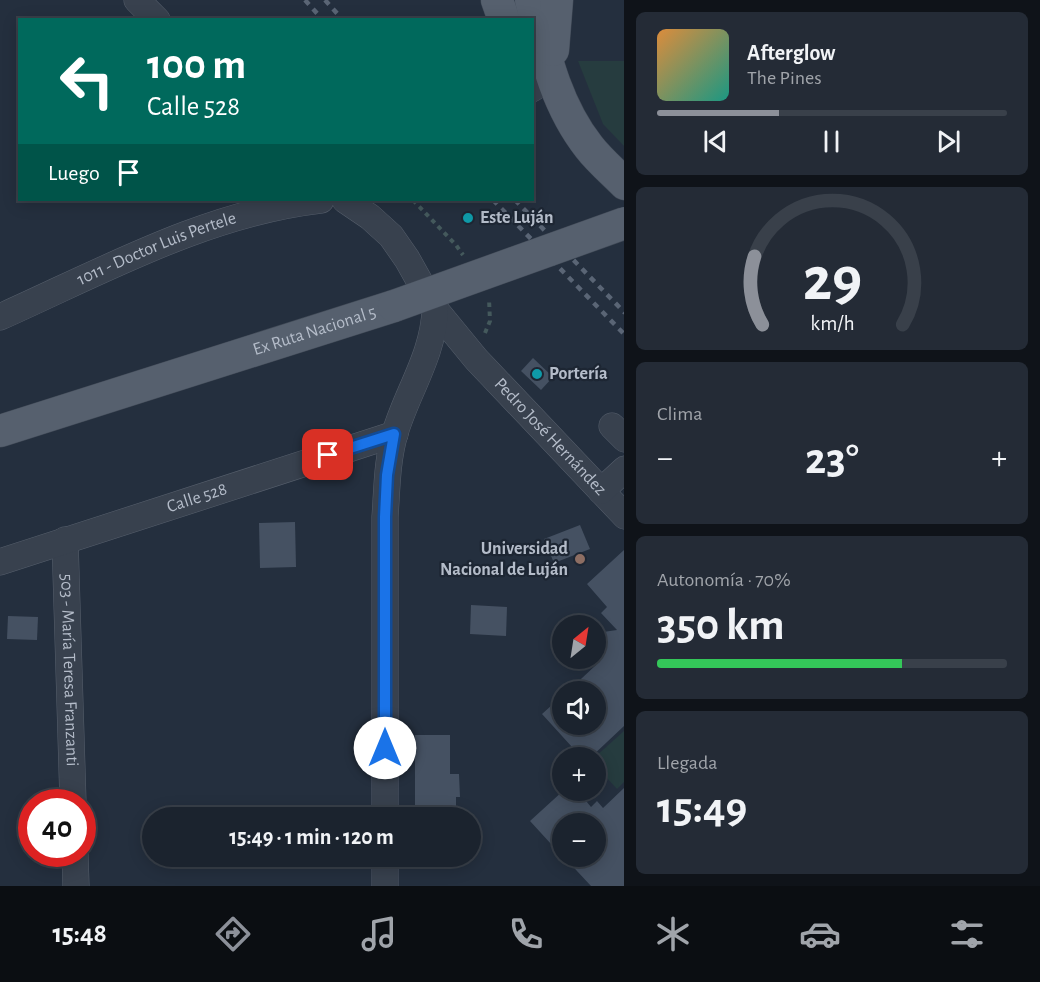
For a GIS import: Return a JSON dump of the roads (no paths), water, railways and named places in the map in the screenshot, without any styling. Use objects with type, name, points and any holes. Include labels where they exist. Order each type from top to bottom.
[{"type":"main road","points":[[497,0],[503,18]]},
{"type":"main road","points":[[531,0],[533,18]]},
{"type":"main road","points":[[538,74],[556,0]]},
{"type":"main road","points":[[534,32],[538,74],[589,147],[624,184]]},
{"type":"main road","name":"Ex Ruta Nacional 5","points":[[0,430],[394,306],[624,223]]},
{"type":"street","points":[[136,0],[156,18]]},
{"type":"street","name":"1011 - Doctor Luis Pertele","points":[[0,317],[166,242],[237,217],[277,206],[314,201]]},
{"type":"street","name":"Pedro José Hernández","points":[[346,201],[370,217],[391,236],[407,259],[435,309],[476,359],[624,516]]},
{"type":"street","points":[[385,807],[387,475],[394,434],[435,327],[435,309]]},
{"type":"street","name":"Calle 528","points":[[0,562],[394,434]]},
{"type":"street","points":[[601,491],[624,469]]},
{"type":"street","name":"503 - María Teresa Franzanti","points":[[65,540],[73,789]]},
{"type":"street","points":[[75,867],[76,886]]},
{"type":"street","points":[[385,867],[385,886]]},
{"type":"railway","points":[[305,0],[321,18]]},
{"type":"railway","points":[[325,0],[341,18]]},
{"type":"railway","points":[[494,201],[624,334]]},
{"type":"railway","points":[[516,201],[624,312]]},
{"type":"place","name":"Este Luján","points":[[468,218]]},
{"type":"place","name":"Portería","points":[[537,374]]},
{"type":"place","name":"Universidad Nacional de Luján","points":[[580,559]]}]
